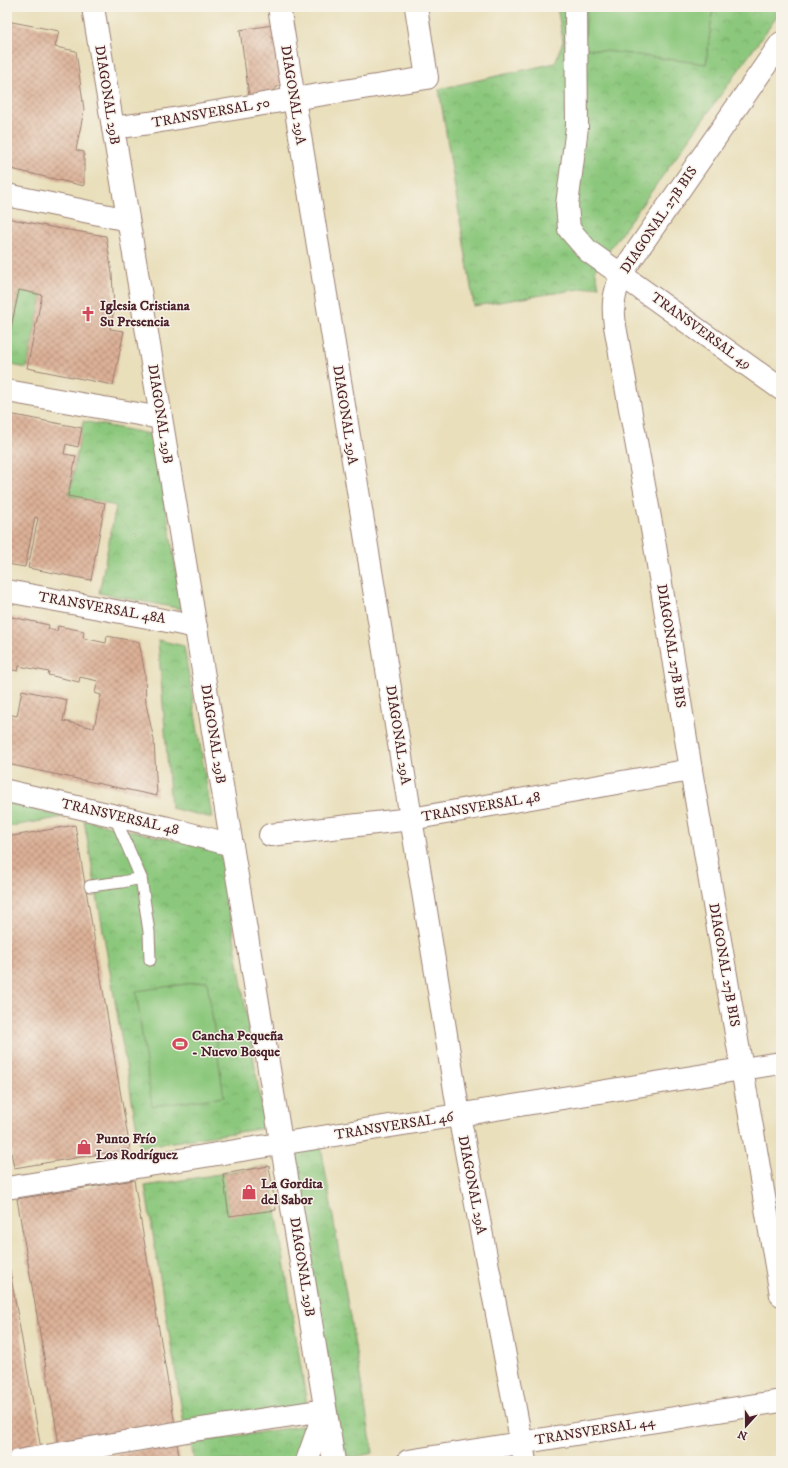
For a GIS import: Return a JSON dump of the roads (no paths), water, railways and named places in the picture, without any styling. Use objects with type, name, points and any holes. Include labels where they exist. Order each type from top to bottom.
[{"type":"street","name":"DIAGONAL 29A","points":[[278,7],[291,79],[293,99],[459,1115],[523,1452]]},
{"type":"street","name":"TRANSVERSAL 50","points":[[113,128],[427,78],[416,7]]},
{"type":"street","name":"TRANSVERSAL 49","points":[[576,7],[576,127],[567,205],[569,229],[588,251],[781,389]]},
{"type":"street","name":"DIAGONAL 29B","points":[[89,8],[113,128],[334,1461]]},
{"type":"street","name":"DIAGONAL 27B BIS","points":[[781,43],[621,274],[613,298],[615,326],[654,540],[691,770],[781,1295]]},
{"type":"street","points":[[7,195],[128,220]]},
{"type":"street","points":[[7,391],[161,418]]},
{"type":"street","name":"TRANSVERSAL 48A","points":[[7,591],[196,627]]},
{"type":"street","name":"TRANSVERSAL 48","points":[[270,835],[411,819],[691,770]]},
{"type":"street","name":"TRANSVERSAL 48","points":[[7,791],[232,845]]},
{"type":"street","name":"TRANSVERSAL 46","points":[[7,1188],[781,1063]]},
{"type":"street","name":"TRANSVERSAL 44","points":[[408,1461],[523,1452],[781,1401]]},
{"type":"street","points":[[18,1461],[181,1432],[325,1410],[307,1461]]},
{"type":"lane","points":[[114,816],[141,878],[149,932],[150,960]]},
{"type":"lane","points":[[90,886],[141,878]]},
{"type":"place","name":"Iglesia Cristiana Su Presencia","points":[[88,314]]},
{"type":"place","name":"Cancha Pequeña - Nuevo Bosque","points":[[180,1044]]},
{"type":"place","name":"Punto Frío Los Rodríguez","points":[[84,1147]]},
{"type":"place","name":"La Gordita del Sabor","points":[[249,1192]]}]
